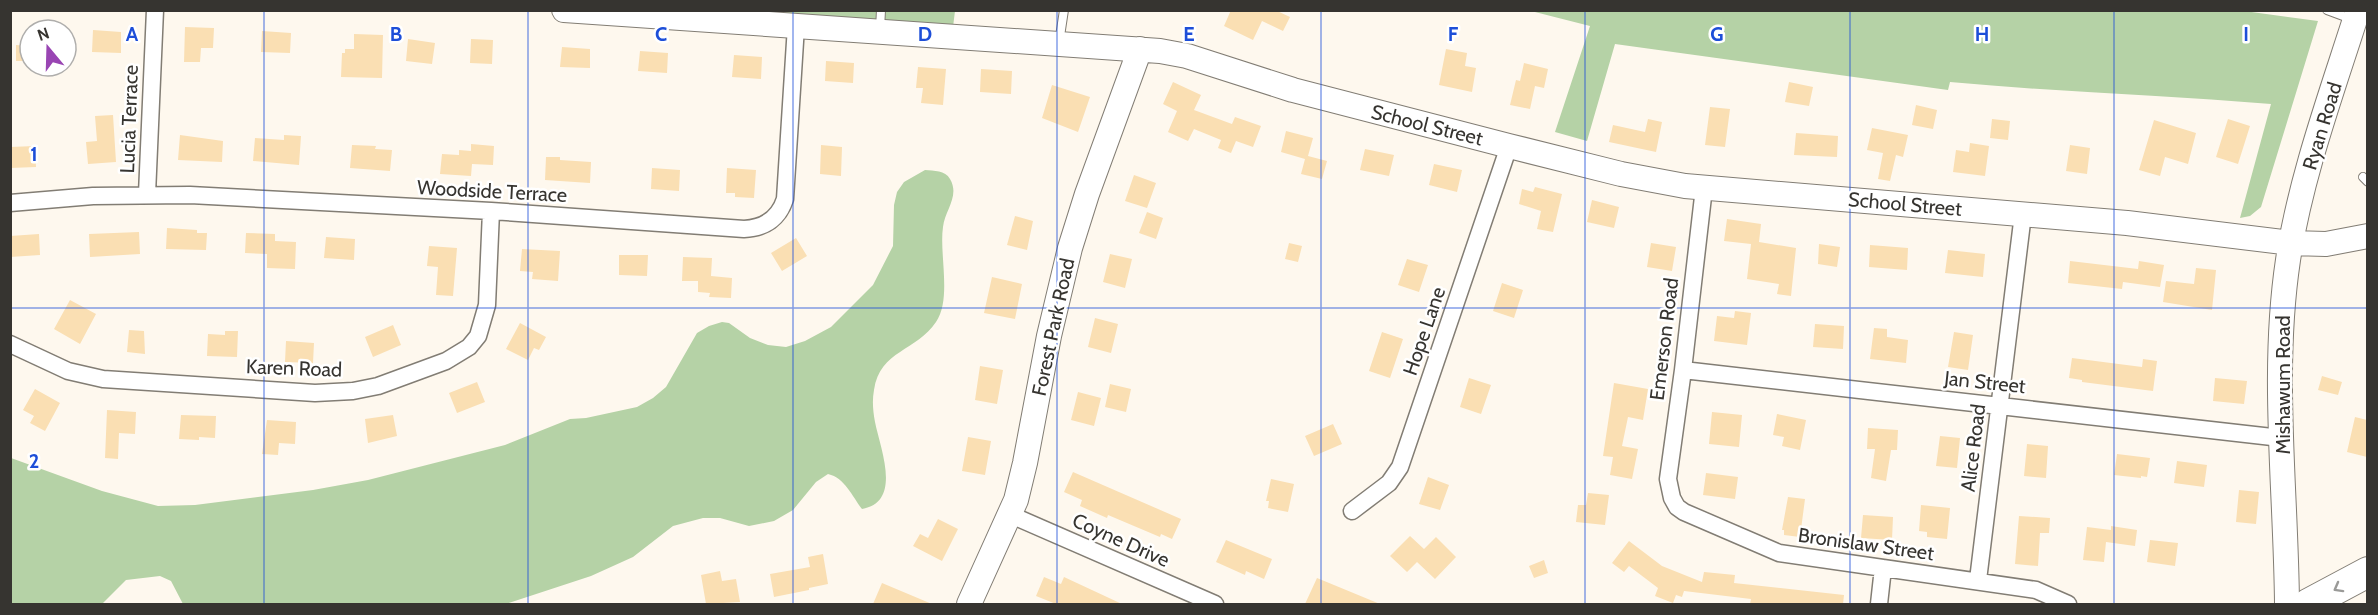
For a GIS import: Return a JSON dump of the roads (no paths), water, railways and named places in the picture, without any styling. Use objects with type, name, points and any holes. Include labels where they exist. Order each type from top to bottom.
[{"type":"highway","points":[[2308,604],[2367,572]]},
{"type":"street","name":"Lucia Terrace","points":[[147,194],[155,10]]},
{"type":"street","name":"School Street","points":[[564,10],[809,24],[881,21],[1058,44],[1140,49],[1187,56],[1293,90],[1621,174],[1704,188],[2157,226],[2291,243]]},
{"type":"street","name":"Ryan Road","points":[[2291,243],[2305,181],[2356,16]]},
{"type":"street","name":"Woodside Terrace","points":[[10,203],[147,194],[491,211],[744,229],[758,227],[770,221],[780,211],[785,199],[809,24]]},
{"type":"street","name":"Forest Park Road","points":[[969,604],[1011,515],[1025,463],[1049,336],[1070,248],[1087,194],[1140,49]]},
{"type":"street","name":"Hope Lane","points":[[1352,511],[1389,483],[1400,467],[1509,146]]},
{"type":"street","name":"Emerson Road","points":[[1671,495],[1668,472],[1683,370],[1704,188]]},
{"type":"street","name":"Karen Road","points":[[10,345],[68,371],[103,379],[315,393],[366,389],[446,361],[474,342],[481,331],[487,305],[491,211]]},
{"type":"street","name":"Alice Road","points":[[1978,580],[2024,214]]},
{"type":"street","points":[[2291,243],[2326,244],[2367,236]]},
{"type":"street","name":"Mishawum Road","points":[[2287,604],[2281,438],[2282,326],[2291,243]]},
{"type":"street","name":"Jan Street","points":[[1683,370],[2281,438]]},
{"type":"street","name":"Bronislaw Street","points":[[1671,495],[1675,504],[1684,512],[1772,551],[2040,591],[2068,604]]},
{"type":"street","name":"Coyne Drive","points":[[1011,515],[1215,604]]},
{"type":"street","points":[[1879,604],[1883,568]]},
{"type":"lane","points":[[1058,44],[1065,10]]},
{"type":"lane","points":[[2327,10],[2356,16]]}]
